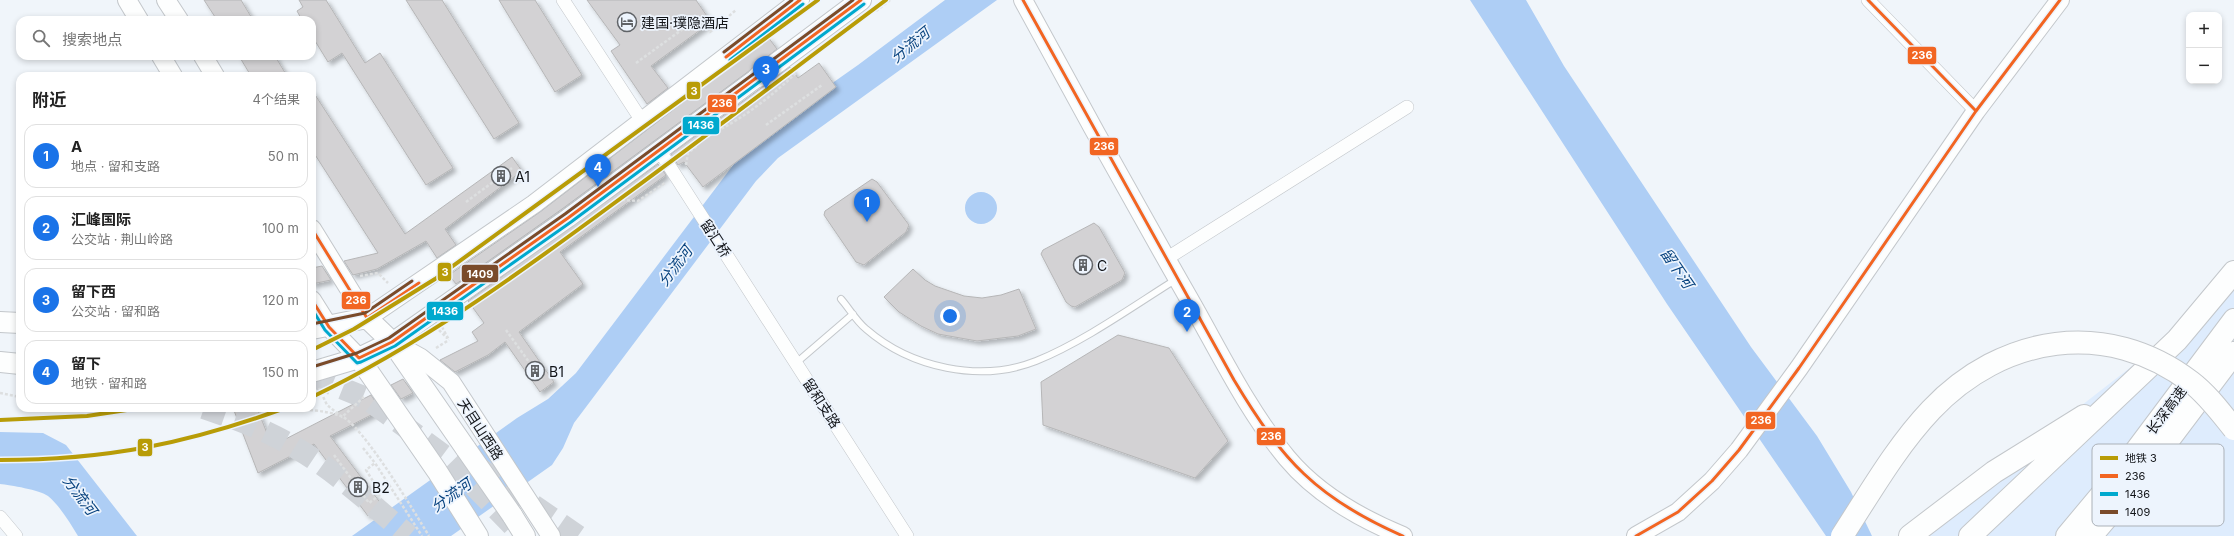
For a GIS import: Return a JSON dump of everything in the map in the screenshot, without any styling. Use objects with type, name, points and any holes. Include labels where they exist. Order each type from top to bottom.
[{"type":"highway","points":[[1970,536],[2126,390],[2177,340],[2234,272]]},
{"type":"highway","name":"长深高速","points":[[2141,444],[2234,320]]},
{"type":"highway","points":[[1842,536],[1905,439],[1932,409],[1961,382],[1982,368],[2004,357],[2035,347],[2068,342],[2104,345],[2141,353],[2192,382],[2216,406],[2234,429]]},
{"type":"highway","name":"长深高速","points":[[2165,444],[2234,353]]},
{"type":"highway","points":[[1910,536],[1994,472],[2126,390]]},
{"type":"highway","name":"长深高速","points":[[2067,536],[2092,506]]},
{"type":"highway","name":"长深高速","points":[[2091,536],[2099,526]]},
{"type":"highway","points":[[2098,536],[2105,526]]},
{"type":"main road","points":[[127,0],[137,16]]},
{"type":"main road","points":[[166,0],[176,16]]},
{"type":"main road","points":[[320,328],[367,318],[534,204],[800,0]]},
{"type":"main road","points":[[316,371],[359,358],[392,342],[568,218],[861,0]]},
{"type":"main road","points":[[1023,0],[1166,258],[1251,406],[1287,458],[1326,495],[1371,523],[1403,536]]},
{"type":"main road","points":[[1636,536],[1678,512],[1712,481],[1739,450],[1799,368],[1976,110],[2060,0]]},
{"type":"main road","points":[[163,60],[171,72]]},
{"type":"main road","points":[[205,60],[213,72]]},
{"type":"main road","points":[[316,235],[367,318]]},
{"type":"main road","points":[[316,314],[320,328],[359,358],[437,471],[478,536]]},
{"type":"main road","name":"天目山西路","points":[[367,318],[392,342],[525,536]]},
{"type":"main road","points":[[0,322],[16,323]]},
{"type":"main road","name":"天目山西路","points":[[392,342],[422,358],[452,382],[482,431],[551,536]]},
{"type":"main road","points":[[0,362],[16,364]]},
{"type":"street","points":[[563,0],[642,122]]},
{"type":"street","points":[[1868,0],[1976,110]]},
{"type":"street","points":[[1166,258],[1407,107]]},
{"type":"street","points":[[659,150],[676,175]]},
{"type":"street","name":"留汇桥","points":[[676,175],[737,270]]},
{"type":"street","name":"留和支路","points":[[737,270],[907,536]]},
{"type":"street","points":[[0,517],[16,536]]},
{"type":"lane","points":[[841,299],[865,328],[888,346],[921,362],[958,369],[986,371],[1016,367],[1037,360],[1102,326],[1178,278]]},
{"type":"lane","points":[[796,363],[853,314]]},
{"type":"path","points":[[636,63],[698,18],[710,32],[736,10]]},
{"type":"path","points":[[766,125],[822,85]]},
{"type":"path","points":[[466,202],[512,168]]},
{"type":"path","points":[[638,202],[676,175]]},
{"type":"path","points":[[506,330],[542,380]]},
{"type":"path","points":[[0,393],[16,396]]},
{"type":"path","points":[[316,411],[342,417],[368,442],[429,536]]},
{"type":"path","points":[[363,448],[375,463],[422,536]]},
{"type":"path","points":[[334,455],[369,503],[381,494],[366,470],[375,463]]},
{"type":"shaded area","points":[[2234,271],[2234,536],[1914,536],[2199,314]]},
{"type":"water","name":"分流河","points":[[945,0],[997,0],[778,158],[756,181],[574,423],[563,448],[552,465],[451,536],[352,536],[517,418],[548,399],[576,373],[746,148],[777,122],[858,65]]},
{"type":"water","name":"留下河","points":[[1470,0],[1526,0],[1564,66],[1751,347],[1817,436],[1851,492],[1872,536],[1826,536],[1667,304]]},
{"type":"water","points":[[981,192],[987,193],[994,199],[997,208],[996,214],[990,221],[981,224],[975,223],[968,217],[965,208],[966,202],[972,195]]},
{"type":"water","name":"分流河","points":[[0,432],[43,433],[66,445],[137,536],[78,536],[61,510],[48,496],[32,490],[0,484]]},
{"type":"building","points":[[204,0],[241,0],[251,16],[214,16]]},
{"type":"building","points":[[299,0],[326,0],[365,63],[380,53],[453,168],[426,185],[342,53],[328,62],[316,42],[316,16],[300,16],[297,11],[303,7]]},
{"type":"building","points":[[406,0],[442,0],[519,123],[494,139]]},
{"type":"building","points":[[499,0],[535,0],[582,75],[555,92]]},
{"type":"building","points":[[587,0],[696,0],[711,22],[651,66],[668,88],[647,104],[611,51],[620,45]]},
{"type":"building","points":[[768,37],[777,49],[749,71],[562,209],[456,284],[449,275],[540,212]]},
{"type":"building","points":[[241,60],[277,60],[285,72],[249,72]]},
{"type":"building","points":[[819,63],[836,87],[703,187],[684,162],[678,165],[671,154],[790,67],[798,78]]},
{"type":"building","points":[[316,96],[405,234],[512,157],[522,171],[445,229],[456,245],[437,258],[426,241],[377,269],[353,275],[344,261],[378,253],[316,156]]},
{"type":"building","points":[[658,164],[666,175],[560,252],[583,284],[519,332],[554,382],[540,392],[505,342],[488,355],[455,372],[440,360],[478,341],[472,332],[484,323],[468,301]]},
{"type":"building","points":[[872,179],[877,182],[909,225],[906,232],[864,265],[856,262],[824,215],[825,211]]},
{"type":"building","name":"C","points":[[1094,223],[1099,227],[1125,273],[1122,280],[1075,307],[1071,306],[1066,302],[1041,254],[1043,250]]},
{"type":"building","points":[[322,266],[331,280],[316,283],[316,267]]},
{"type":"building","points":[[913,269],[925,280],[935,286],[964,296],[982,298],[1001,295],[1019,289],[1036,329],[1018,336],[977,341],[938,334],[921,326],[899,312],[884,297]]},
{"type":"building","points":[[1118,335],[1169,348],[1228,441],[1195,478],[1043,425],[1041,382]]},
{"type":"building","points":[[403,379],[413,393],[401,399],[391,385]]},
{"type":"building","points":[[371,395],[381,410],[330,436],[382,505],[368,516],[314,444],[258,473],[235,412],[259,412],[272,446]]},
{"type":"tunnel","points":[[316,378],[366,398],[446,457],[516,529]]},
{"type":"tunnel","points":[[215,412],[263,430],[311,457],[354,490],[409,536]]},
{"type":"tunnel","points":[[479,468],[578,536]]},
{"type":"metro line","name":"3","points":[[316,348],[354,329],[435,279],[818,0]]},
{"type":"metro line","name":"3","points":[[316,395],[391,355],[467,308],[504,283],[577,231],[886,0]]},
{"type":"metro line","name":"3","points":[[0,420],[87,416],[114,412]]},
{"type":"metro line","name":"3","points":[[0,460],[75,457],[145,448],[214,431],[274,412]]},
{"type":"transit line","name":"1409","points":[[724,52],[792,0]]},
{"type":"transit line","name":"236","points":[[726,57],[800,0]]},
{"type":"transit line","name":"1409","points":[[316,366],[357,353],[389,338],[565,214],[853,0]]},
{"type":"transit line","name":"236","points":[[316,306],[329,327],[359,358],[392,342],[568,218],[861,0]]},
{"type":"transit line","name":"236","points":[[1023,0],[1234,380],[1268,433],[1304,474],[1324,491],[1347,507],[1373,522],[1403,536]]},
{"type":"transit line","name":"236","points":[[1868,0],[1976,111]]},
{"type":"transit line","name":"236","points":[[1636,536],[1678,512],[1712,481],[1739,450],[1799,368],[1976,111],[2060,0]]},
{"type":"transit line","name":"1436","points":[[730,60],[803,4]]},
{"type":"transit line","name":"1436","points":[[316,315],[325,330],[357,363],[395,346],[571,222],[864,4]]},
{"type":"transit line","name":"236","points":[[316,235],[367,318],[419,283]]},
{"type":"transit line","name":"1409","points":[[316,323],[365,313],[412,281]]},
{"type":"place","name":"建国·璞隐酒店","points":[[627,22]]},
{"type":"place","name":"留下西","points":[[766,89]]},
{"type":"place","name":"A1","points":[[501,176]]},
{"type":"place","name":"留下","points":[[598,187]]},
{"type":"place","name":"A","points":[[867,222]]},
{"type":"place","name":"C","points":[[1083,265]]},
{"type":"place","name":"汇峰国际","points":[[1187,332]]},
{"type":"place","name":"B1","points":[[535,371]]},
{"type":"place","name":"B2","points":[[358,487]]}]
